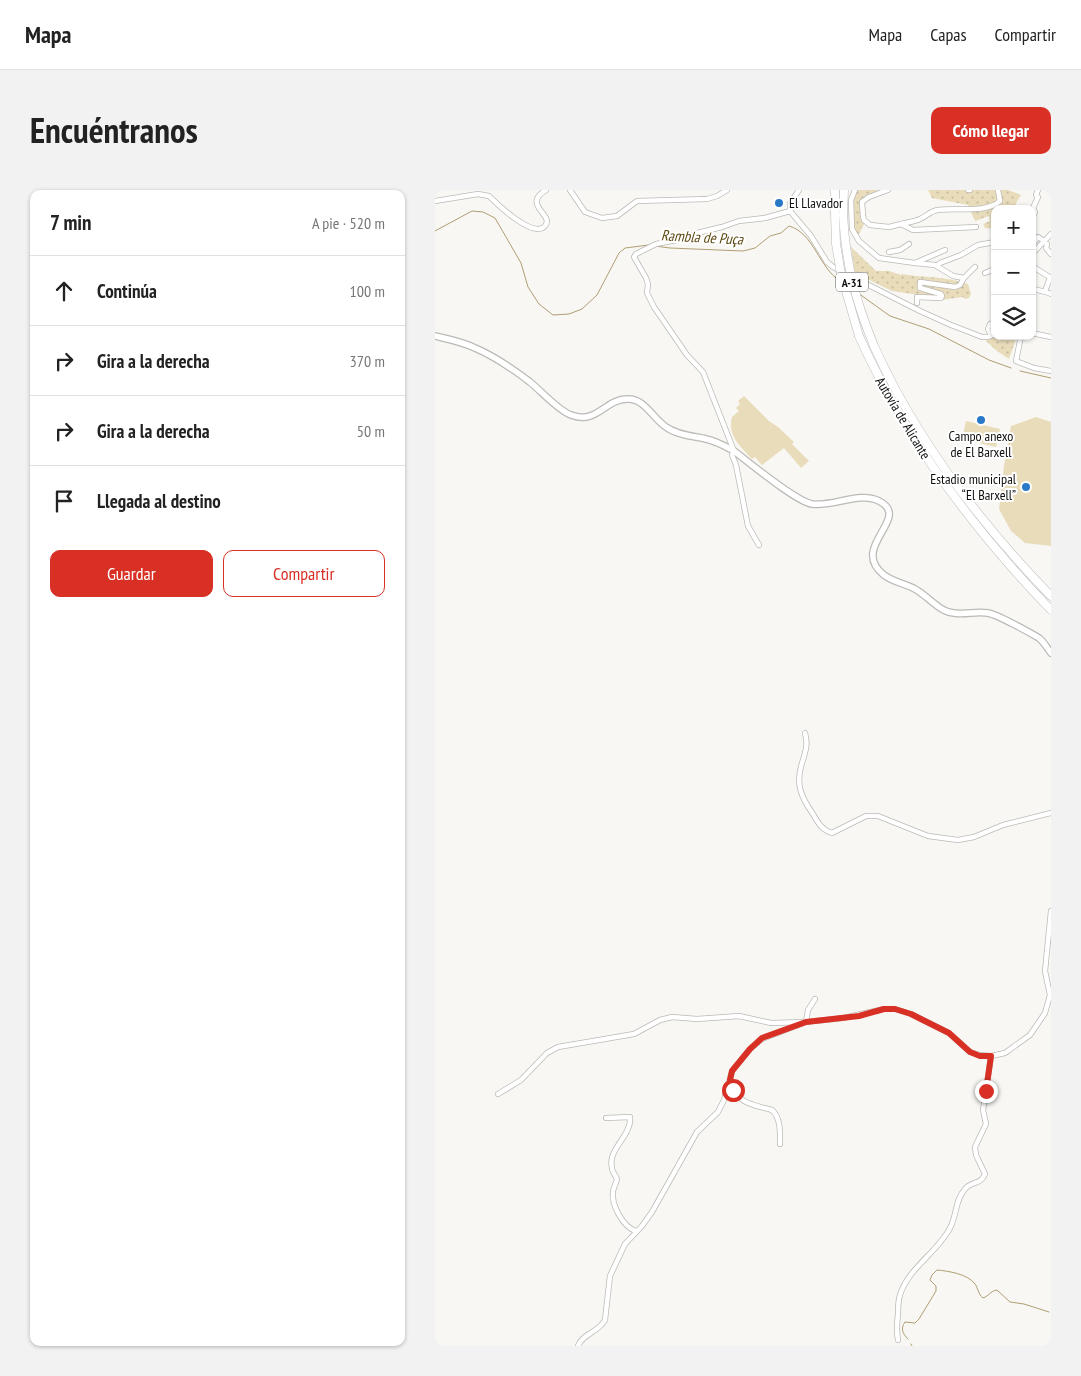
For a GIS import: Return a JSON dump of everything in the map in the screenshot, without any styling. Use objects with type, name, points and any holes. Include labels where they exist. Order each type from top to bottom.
[{"type":"highway","name":"Autovía de Alicante","points":[[835,190],[836,244],[841,274],[859,336],[881,383],[908,430],[935,471],[975,524],[1051,610]]},
{"type":"highway","name":"Autovía de Alicante","points":[[844,190],[843,215],[849,270],[861,312],[884,369],[911,418],[943,466],[1016,559],[1051,596]]},
{"type":"street","points":[[435,201],[484,194],[489,196],[511,216],[531,226],[540,228],[545,226],[546,223],[536,198],[538,194],[546,190]]},
{"type":"street","points":[[570,190],[585,212],[591,215],[611,218],[617,216],[637,201],[707,199],[727,190]]},
{"type":"street","points":[[799,190],[791,203],[790,211],[811,236],[827,262],[833,267],[933,317],[982,338],[991,336]]},
{"type":"street","points":[[855,190],[851,200],[852,229],[859,241],[879,258],[937,266],[953,276],[964,278]]},
{"type":"street","points":[[888,190],[869,197],[862,202],[864,220],[871,225],[901,224],[921,219],[929,212],[936,210],[988,207],[998,204],[1000,201],[998,190]]},
{"type":"street","points":[[1033,201],[1037,192]]},
{"type":"street","points":[[1034,205],[1038,197],[1037,192]]},
{"type":"street","points":[[759,545],[748,526],[736,465],[732,455],[734,451],[703,372],[687,355],[654,307],[647,293],[648,284],[646,278],[634,257],[656,244],[687,238],[697,233],[739,221],[765,218],[790,211]]},
{"type":"street","points":[[901,224],[913,230],[975,227]]},
{"type":"street","points":[[1036,251],[1045,243],[1051,234]]},
{"type":"street","points":[[1036,240],[1038,237],[1045,243],[1046,248],[1051,254]]},
{"type":"street","points":[[937,266],[978,245],[991,243]]},
{"type":"street","points":[[889,252],[891,250],[900,250],[909,244]]},
{"type":"street","points":[[915,263],[942,252],[945,261]]},
{"type":"street","points":[[917,303],[917,297],[941,298],[942,296],[941,294],[920,288],[920,282],[955,287],[960,285],[975,267]]},
{"type":"street","points":[[1036,268],[1050,276],[1045,291]]},
{"type":"street","points":[[985,273],[991,270]]},
{"type":"street","points":[[1036,290],[1051,294]]},
{"type":"street","points":[[982,338],[991,324]]},
{"type":"street","points":[[1036,334],[1051,337]]},
{"type":"street","points":[[435,336],[474,347],[493,357],[521,375],[570,415],[578,417],[596,415],[619,400],[638,401],[657,420],[670,429],[715,442],[734,451],[797,498],[810,504],[867,498],[879,500],[888,510],[889,518],[873,547],[872,559],[877,568],[886,577],[925,595],[943,610],[954,613],[990,613],[1038,638],[1051,653]]},
{"type":"street","points":[[1020,340],[1015,361],[1034,368],[1051,371]]},
{"type":"street","points":[[805,733],[807,740],[799,774],[803,800],[825,830],[832,833],[865,816],[878,816],[928,836],[958,840],[974,838],[1010,823],[1051,814]]},
{"type":"street","points":[[498,1094],[521,1080],[547,1053],[558,1047],[634,1034],[660,1020],[672,1017],[697,1019],[739,1016],[771,1023],[806,1022],[843,1018],[884,1009],[895,1009],[911,1014],[949,1033],[970,1052],[980,1056],[1005,1053],[1030,1036],[1045,1013],[1049,996],[1045,971],[1051,911]]},
{"type":"street","points":[[806,1022],[808,1010],[815,999]]},
{"type":"street","points":[[578,1345],[579,1341],[603,1324],[608,1305],[610,1276],[625,1244],[652,1212],[697,1132],[717,1112],[724,1100],[735,1067],[762,1038],[806,1022]]},
{"type":"street","points":[[898,1340],[896,1325],[899,1295],[905,1283],[950,1229],[959,1197],[966,1187],[979,1182],[985,1174],[975,1154],[975,1147],[986,1124],[983,1110],[991,1056]]},
{"type":"street","points":[[730,1080],[733,1090],[740,1099],[749,1105],[775,1112],[779,1124],[780,1144]]},
{"type":"street","points":[[606,1118],[630,1117],[631,1120],[613,1153],[611,1168],[617,1179],[613,1191],[615,1205],[624,1222],[630,1229],[636,1231]]},
{"type":"shaded area","points":[[857,190],[877,190],[877,192],[862,199],[860,212],[865,222],[858,236],[853,228],[853,201]]},
{"type":"shaded area","points":[[928,190],[1008,190],[1021,195],[1016,205],[991,205],[991,229],[985,228],[983,224],[990,221],[989,216],[975,221],[968,205],[932,198]]},
{"type":"shaded area","points":[[851,247],[876,271],[889,271],[901,275],[960,281],[968,284],[971,294],[966,299],[962,297],[935,301],[913,294],[892,291],[855,273]]},
{"type":"shaded area","points":[[991,338],[991,340],[1016,340],[1009,359],[997,351],[985,340]]},
{"type":"shaded area","points":[[744,396],[794,442],[792,444],[809,461],[801,468],[784,448],[762,465],[755,457],[752,459],[736,440],[731,429],[732,417],[739,411],[736,408],[740,404],[738,401]]},
{"type":"shaded area","name":"Estadio municipal “El Barxell”","points":[[1036,417],[1051,422],[1051,546],[1025,543],[1011,531],[999,509],[1011,426]]},
{"type":"shaded area","points":[[966,421],[1000,429],[996,447],[962,439]]},
{"type":"waterway","name":"Rambla de Puça","points":[[435,231],[472,211],[483,212],[495,218],[521,263],[528,287],[539,304],[553,315],[569,314],[582,309],[597,295],[619,253],[625,248],[649,245]]},
{"type":"waterway","name":"Rambla de Puça","points":[[655,246],[743,251],[755,248],[770,236],[781,233],[789,226],[805,236],[827,268],[840,281]]},
{"type":"waterway","name":"Rambla de Puça","points":[[858,293],[890,316],[929,329],[989,360],[1011,368]]},
{"type":"waterway","name":"Rambla de Puça","points":[[1020,371],[1051,378]]},
{"type":"waterway","points":[[908,1339],[903,1331],[903,1325],[905,1322],[915,1323],[919,1319],[936,1291],[936,1286],[930,1280],[937,1270],[952,1272],[968,1278],[975,1284],[983,1298],[997,1290],[1010,1302],[1024,1304],[1049,1312]]},
{"type":"place","name":"El Llavador","points":[[779,203]]},
{"type":"place","name":"Campo anexo de El Barxell","points":[[981,420]]},
{"type":"place","name":"Estadio municipal “El Barxell”","points":[[1026,487]]},
{"type":"route","points":[[733,1090],[730,1080],[732,1071],[762,1038],[813,1020],[859,1016],[884,1009],[895,1009],[911,1014],[949,1033],[970,1052],[980,1056],[991,1056],[986,1091]]}]
